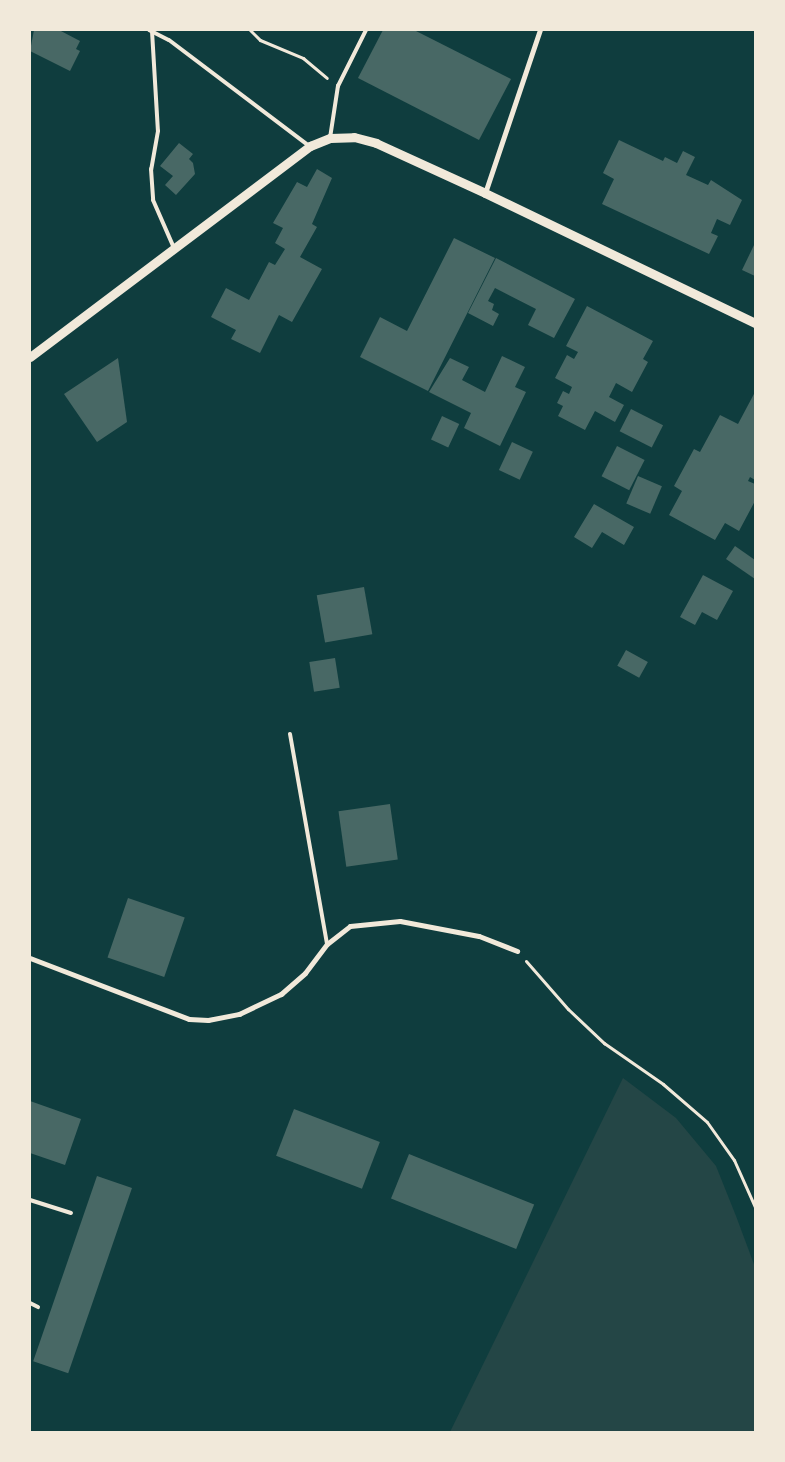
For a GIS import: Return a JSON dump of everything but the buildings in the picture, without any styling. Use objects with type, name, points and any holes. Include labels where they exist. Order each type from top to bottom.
[{"type":"street","points":[[484,193],[540,30]]},
{"type":"street","points":[[30,357],[310,146],[330,138],[354,137],[376,143],[755,323]]},
{"type":"street","points":[[30,958],[189,1019],[208,1020],[239,1014],[281,994],[305,973],[327,944],[350,926],[400,921],[479,936],[518,951]]},
{"type":"lane","points":[[330,138],[338,86],[366,30]]},
{"type":"lane","points":[[174,248],[153,200],[151,169],[158,131],[150,31],[169,40],[310,146]]},
{"type":"lane","points":[[290,734],[327,944]]},
{"type":"lane","points":[[30,1200],[71,1214]]},
{"type":"lane","points":[[30,1303],[38,1307]]},
{"type":"path","points":[[250,30],[260,40],[303,58],[338,86]]},
{"type":"path","points":[[518,951],[568,1009],[604,1043],[663,1084],[707,1122],[734,1160],[755,1207]]},
{"type":"shaded area","points":[[623,1078],[676,1118],[716,1166],[736,1216],[755,1267],[755,1432],[450,1432]]}]
